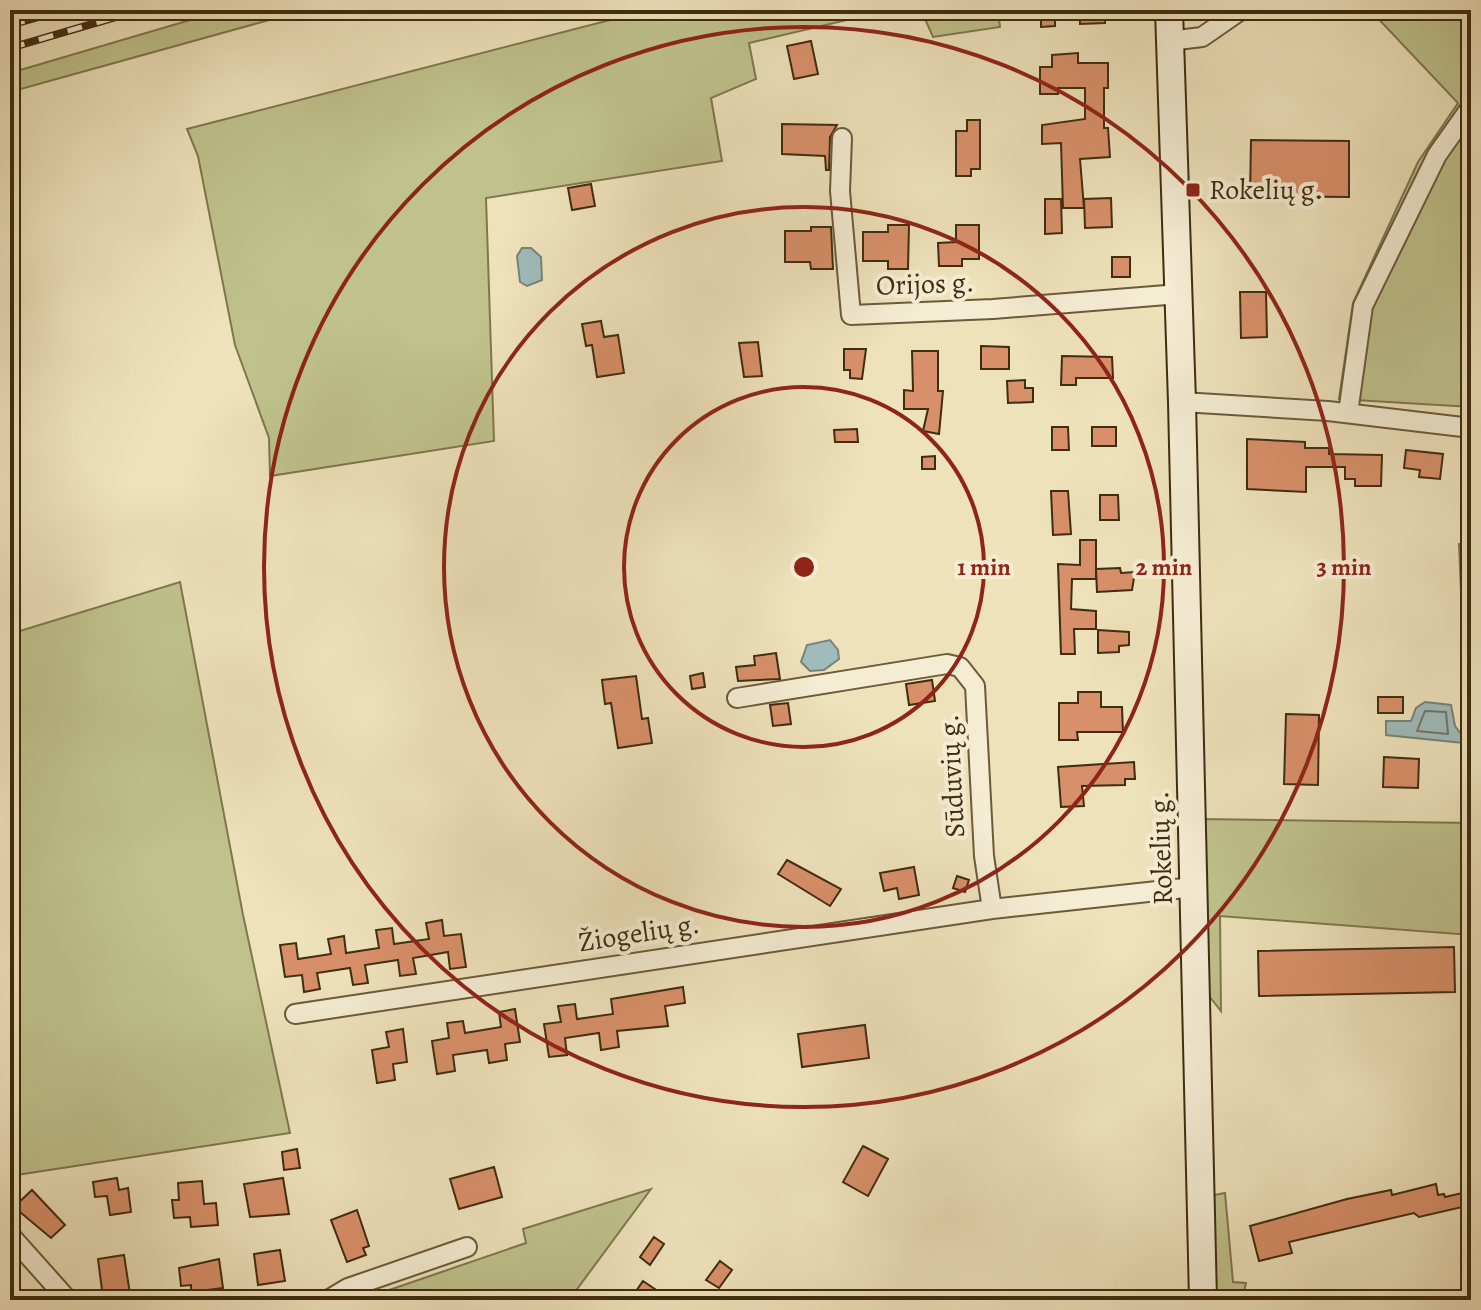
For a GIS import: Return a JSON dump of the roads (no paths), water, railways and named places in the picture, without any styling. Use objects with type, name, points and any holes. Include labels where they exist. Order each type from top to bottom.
[{"type":"main road","name":"Rokelių g.","points":[[1169,10],[1182,402],[1203,1300]]},
{"type":"street","points":[[1169,41],[1202,37],[1241,10]]},
{"type":"street","points":[[1348,413],[1363,306],[1437,155],[1471,107]]},
{"type":"street","name":"Orijos g.","points":[[842,138],[840,191],[851,315],[993,309],[1179,294]]},
{"type":"street","points":[[1182,402],[1348,413],[1471,428]]},
{"type":"street","name":"Sūduvių g.","points":[[737,698],[947,664],[960,667],[975,686],[984,856],[992,909]]},
{"type":"street","points":[[992,909],[1194,887]]},
{"type":"street","name":"Žiogelių g.","points":[[295,1014],[992,909]]},
{"type":"street","points":[[10,1235],[68,1300]]},
{"type":"street","points":[[328,1300],[348,1288],[467,1247]]},
{"type":"water","points":[[522,248],[531,248],[541,257],[542,280],[527,286],[520,282],[517,256]]},
{"type":"water","points":[[830,640],[838,650],[839,659],[824,670],[810,671],[801,662],[807,645]]},
{"type":"water","points":[[1425,702],[1451,705],[1455,726],[1465,739],[1463,743],[1386,735],[1386,721],[1411,721],[1416,708]]},
{"type":"railway","points":[[10,25],[64,10]]},
{"type":"railway","points":[[10,48],[140,10]]},
{"type":"place","name":"Rokelių g.","points":[[1193,190]]}]
